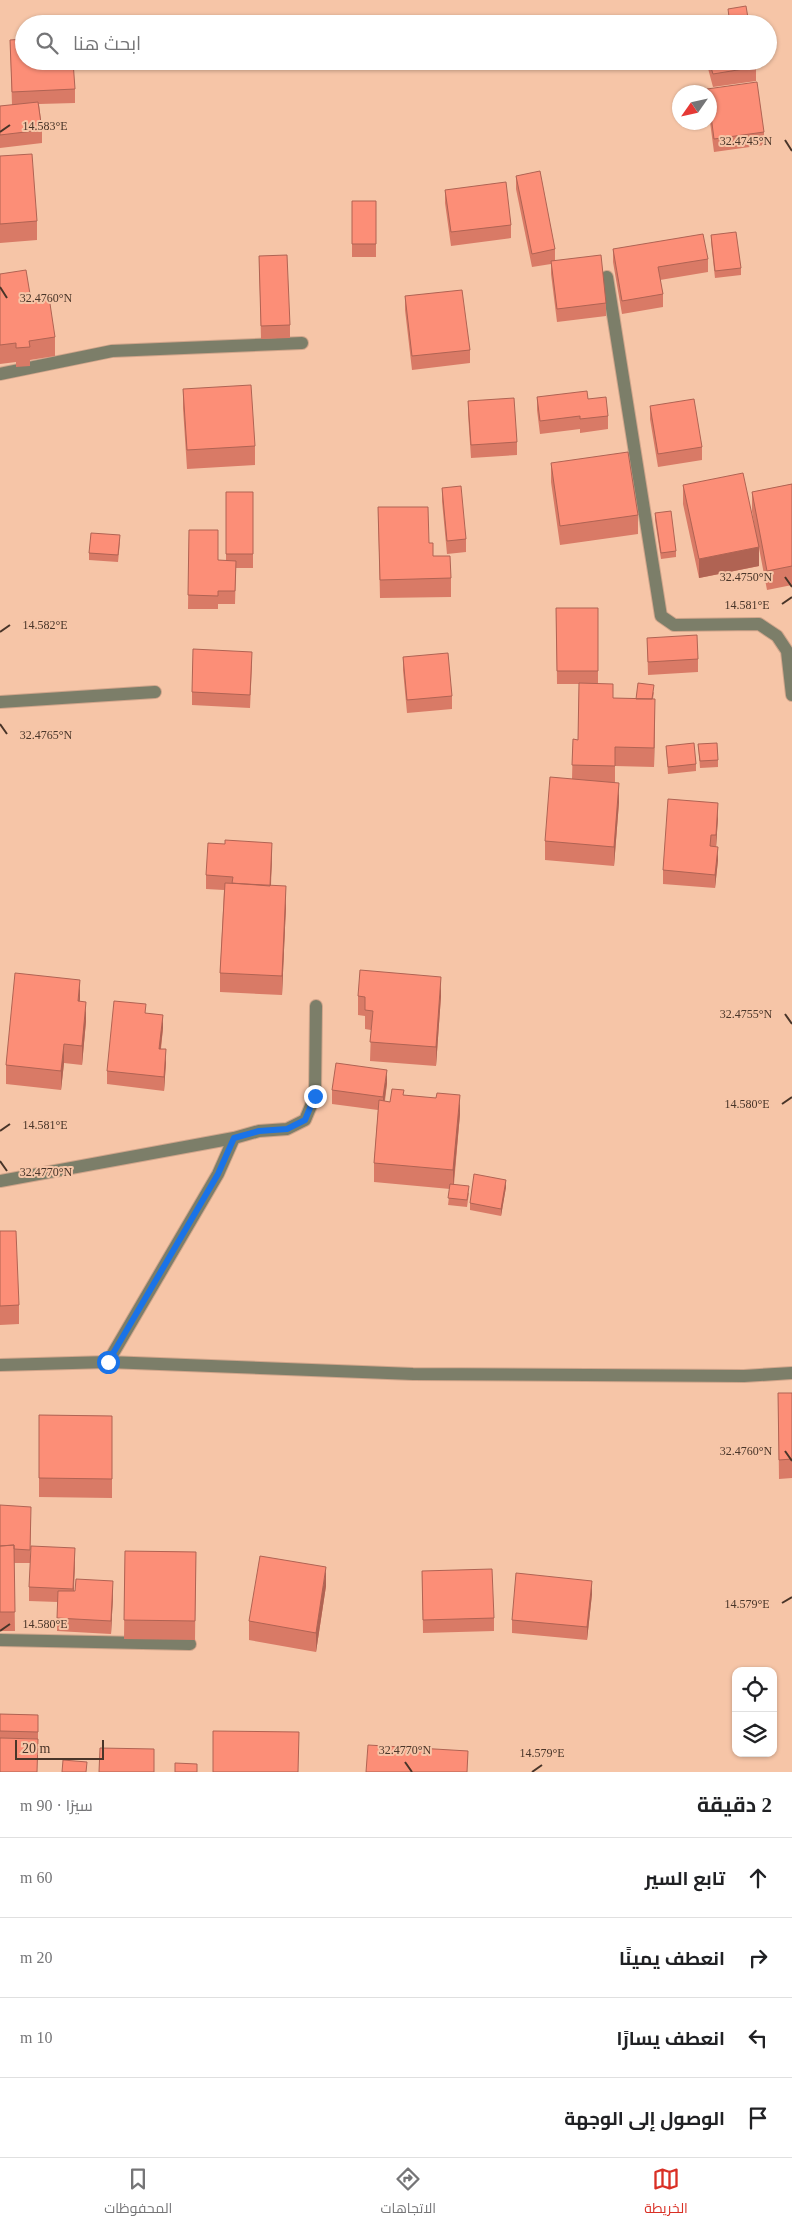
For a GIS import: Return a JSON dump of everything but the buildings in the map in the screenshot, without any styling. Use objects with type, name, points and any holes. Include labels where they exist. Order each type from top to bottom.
[{"type":"street","points":[[607,277],[661,616],[674,625],[759,624],[777,636],[788,651],[792,695]]},
{"type":"street","points":[[0,374],[112,351],[302,343]]},
{"type":"street","points":[[0,702],[155,692]]},
{"type":"street","points":[[0,1181],[234,1138],[259,1131],[287,1129],[305,1120],[315,1096],[316,1006]]},
{"type":"street","points":[[108,1362],[218,1174],[234,1138]]},
{"type":"street","points":[[0,1365],[108,1362],[413,1374],[744,1376],[792,1373]]},
{"type":"street","points":[[0,1640],[190,1644]]},
{"type":"route","points":[[108,1362],[218,1174],[234,1138],[259,1131],[287,1129],[305,1120],[315,1096]]}]
